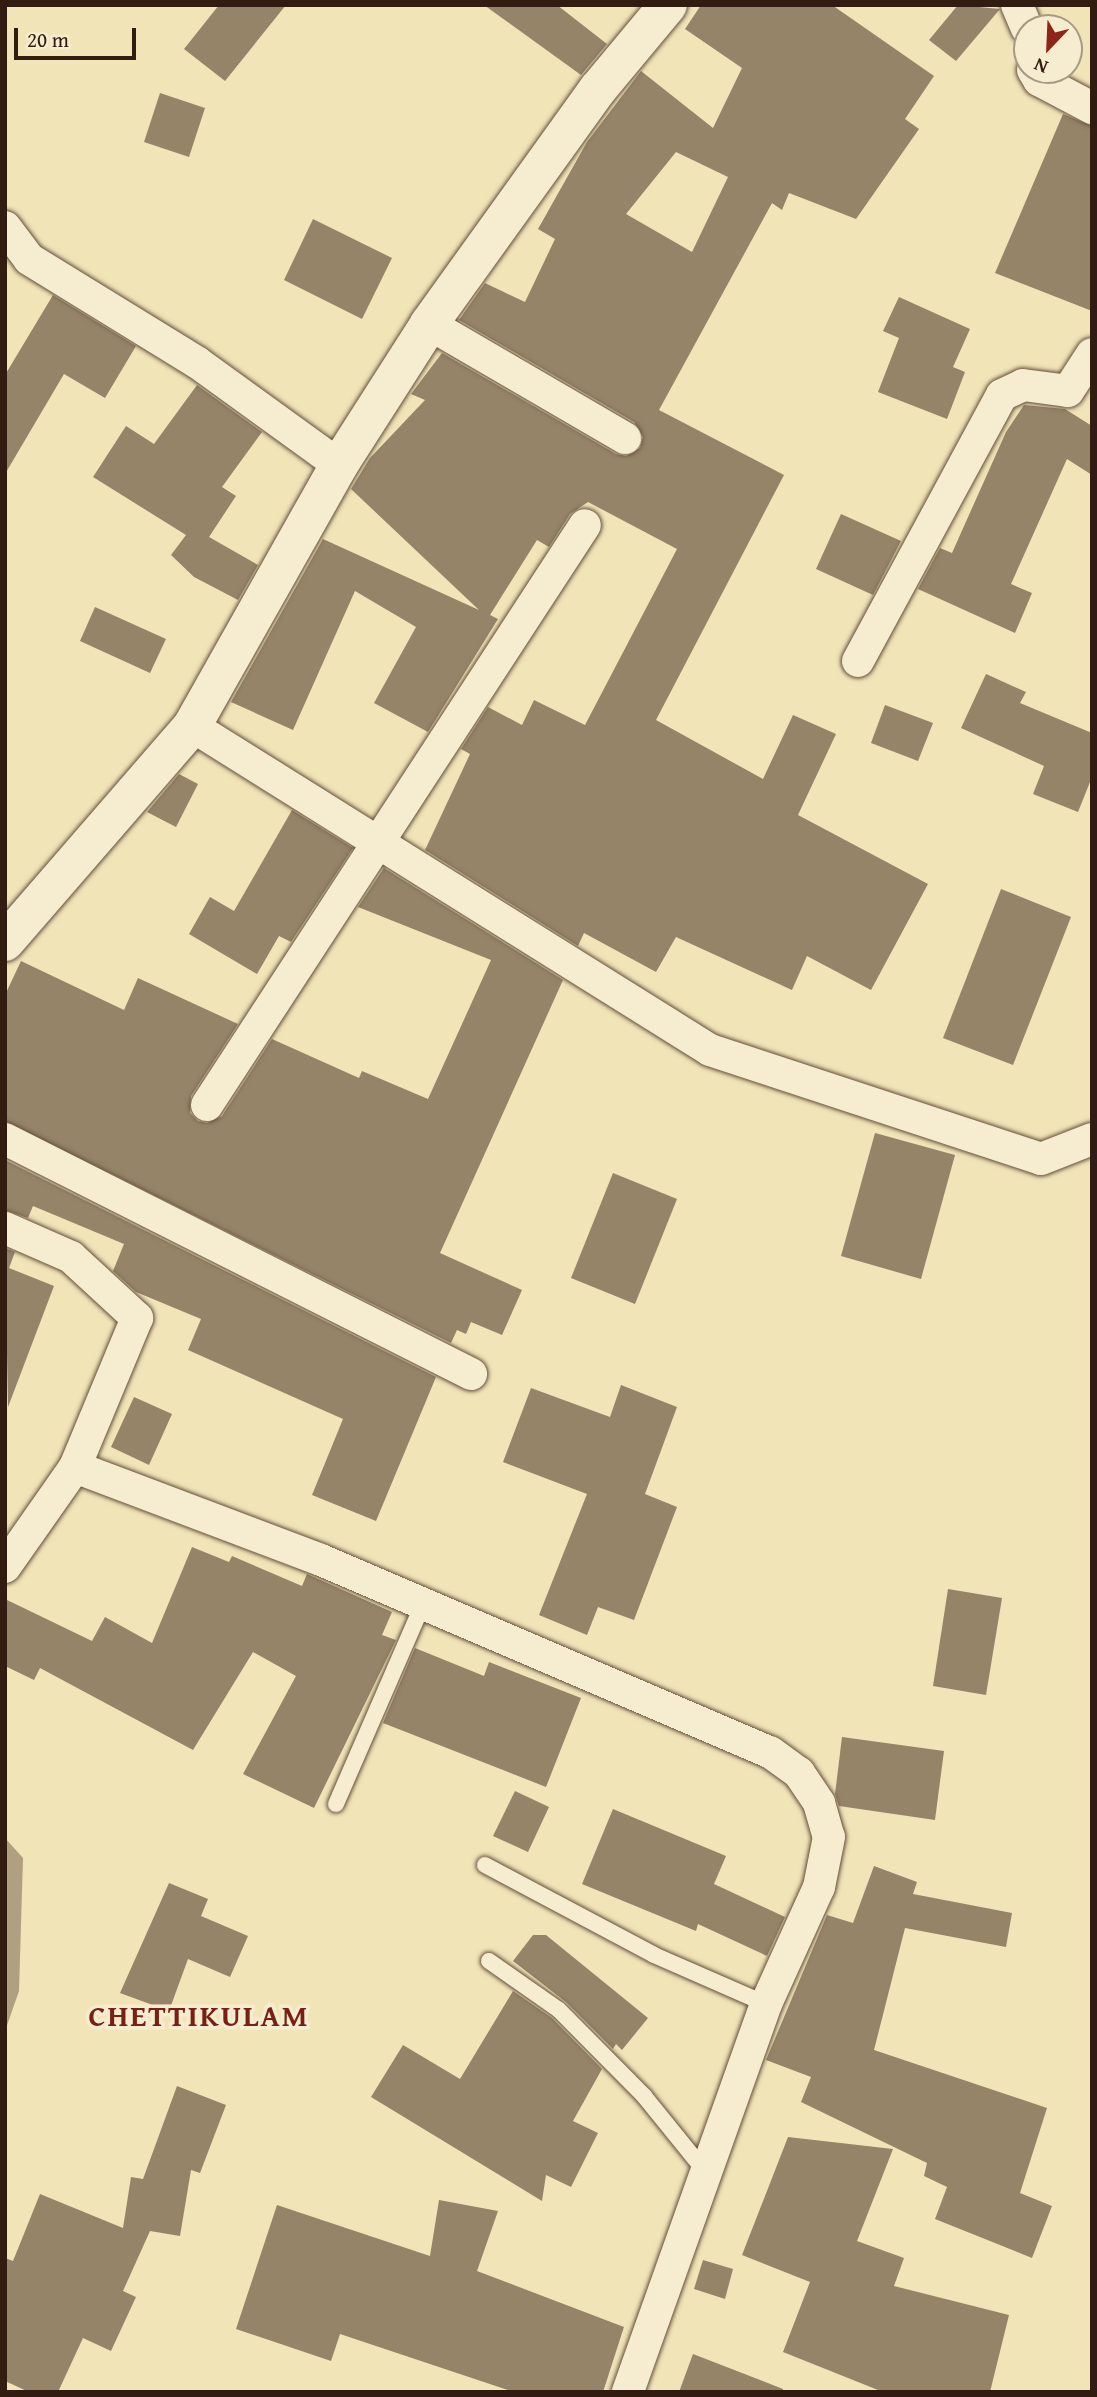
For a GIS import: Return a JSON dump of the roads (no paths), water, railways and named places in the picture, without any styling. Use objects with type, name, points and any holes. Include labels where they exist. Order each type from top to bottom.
[{"type":"street","points":[[5,942],[192,726],[339,465],[429,324],[598,89],[668,5]]},
{"type":"street","points":[[1047,84],[1092,108]]},
{"type":"street","points":[[5,227],[29,259],[198,363],[339,465]]},
{"type":"street","points":[[429,324],[625,438]]},
{"type":"street","points":[[858,661],[1002,395],[1023,385],[1068,391],[1092,354]]},
{"type":"street","points":[[207,1105],[585,526]]},
{"type":"street","points":[[192,726],[380,841],[710,1050],[1041,1159],[1092,1139]]},
{"type":"street","points":[[5,1139],[471,1374]]},
{"type":"street","points":[[5,1228],[71,1257],[137,1318],[75,1468],[5,1567]]},
{"type":"street","points":[[75,1468],[423,1604],[770,1752],[799,1773],[819,1803],[829,1837],[819,1887],[766,2004],[704,2170],[628,2392]]},
{"type":"lane","points":[[335,1804],[423,1604]]},
{"type":"lane","points":[[485,1865],[654,1955],[766,2004]]},
{"type":"lane","points":[[489,1961],[559,2010],[645,2096],[704,2170]]},
{"type":"district","name":"CHETTIKULAM","points":[[199,2015]]}]
